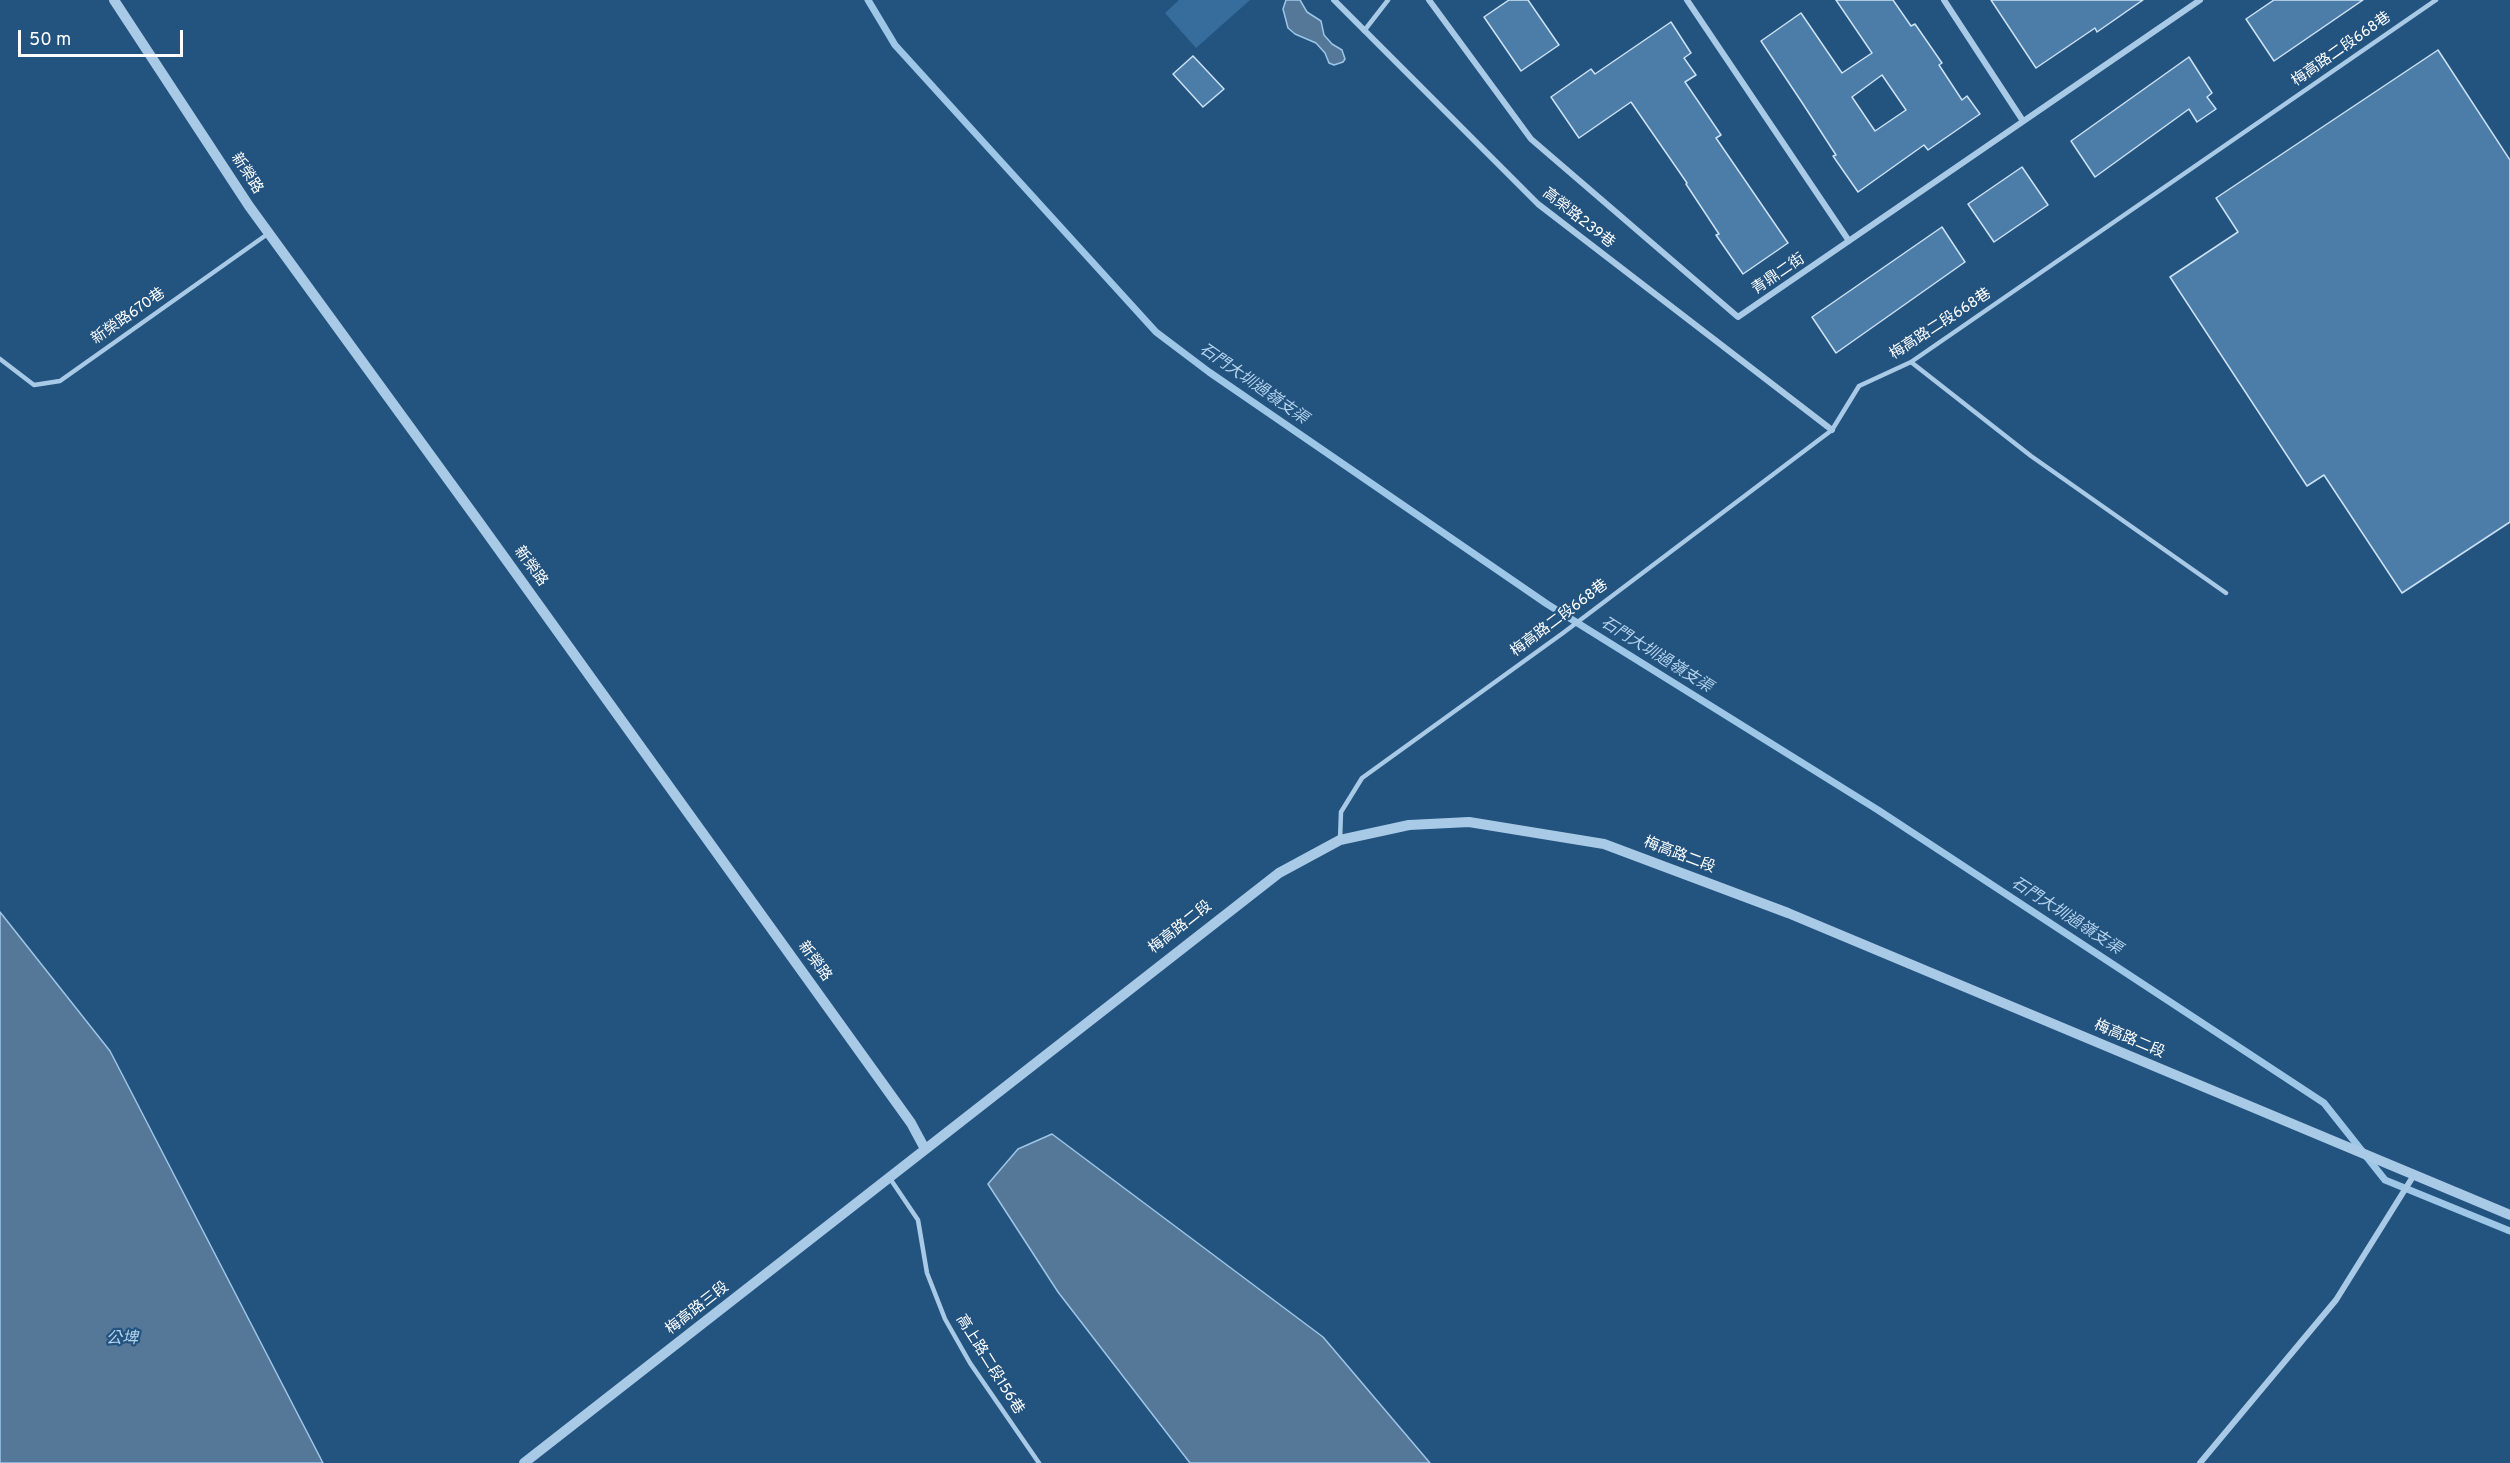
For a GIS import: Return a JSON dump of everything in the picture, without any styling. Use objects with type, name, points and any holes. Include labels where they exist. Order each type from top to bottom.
[{"type":"street","name":"新榮路","points":[[114,0],[269,233],[911,1123],[925,1149]]},
{"type":"street","name":"青鼎二街","points":[[1429,0],[1531,139],[1738,317],[2023,122],[2190,3],[2200,0]]},
{"type":"street","points":[[1687,0],[1849,241]]},
{"type":"street","points":[[1944,0],[2023,122]]},
{"type":"street","name":"高榮路239巷","points":[[1338,1],[1364,31],[1538,204],[1832,429]]},
{"type":"street","name":"梅高路二段","points":[[889,1177],[1279,873],[1340,840],[1409,825],[1469,822],[1604,844],[1788,913],[2510,1215]]},
{"type":"street","points":[[2200,1463],[2336,1300],[2414,1176]]},
{"type":"street","name":"梅高路三段","points":[[524,1463],[889,1177]]},
{"type":"lane","points":[[1364,31],[1388,0]]},
{"type":"lane","name":"梅高路二段668巷","points":[[1340,840],[1341,812],[1362,778],[1563,633],[1832,429],[1859,386],[1911,362],[2436,0]]},
{"type":"lane","name":"新榮路670巷","points":[[0,359],[34,384],[60,381],[269,233]]},
{"type":"lane","points":[[1911,362],[2031,456],[2226,593]]},
{"type":"lane","name":"高上路二段156巷","points":[[889,1177],[918,1220],[927,1273],[945,1319],[970,1363],[1039,1463]]},
{"type":"shaded area","points":[[1179,0],[1250,0],[1196,48],[1165,13]]},
{"type":"water","points":[[1286,0],[1300,0],[1307,12],[1321,21],[1324,35],[1342,50],[1345,59],[1343,62],[1334,65],[1329,63],[1325,53],[1316,43],[1295,34],[1288,28],[1283,9]]},
{"type":"water","name":"公埤","points":[[0,912],[110,1051],[323,1463],[0,1463]]},
{"type":"water","points":[[1052,1134],[1323,1337],[1430,1463],[1190,1463],[1058,1292],[988,1184],[1018,1149]]},
{"type":"building","points":[[1509,0],[1528,0],[1559,45],[1521,71],[1484,17]]},
{"type":"building","points":[[1836,0],[1893,0],[1911,26],[1915,24],[1942,63],[1939,65],[1962,100],[1967,96],[1980,114],[1928,150],[1924,145],[1858,192],[1761,41],[1801,13],[1842,73],[1872,53]],"holes":[[[1882,75],[1906,110],[1875,131],[1852,97]]]},
{"type":"building","points":[[1991,0],[2143,0],[2097,32],[2095,28],[2036,68]]},
{"type":"building","points":[[2274,0],[2363,0],[2274,61],[2246,19]]},
{"type":"building","points":[[1671,22],[1691,53],[1684,58],[1696,75],[1685,82],[1721,135],[1716,138],[1788,243],[1743,274],[1716,235],[1719,234],[1687,183],[1631,102],[1579,138],[1551,97],[1591,69],[1595,74]]},
{"type":"building","points":[[2438,50],[2510,160],[2510,522],[2402,593],[2324,475],[2307,486],[2170,277],[2238,232],[2216,198]]},
{"type":"building","points":[[1193,56],[1224,89],[1203,107],[1173,74]]},
{"type":"building","points":[[2189,57],[2212,93],[2207,97],[2216,109],[2197,122],[2189,109],[2095,177],[2071,141]]},
{"type":"building","points":[[2022,167],[2048,205],[1994,242],[1968,204]]},
{"type":"building","points":[[1942,227],[1965,262],[1836,353],[1812,317]]},
{"type":"waterway","name":"石門大圳過嶺支渠","points":[[868,0],[895,45],[1156,332],[1209,372],[1547,604],[1878,810],[2324,1103],[2385,1180],[2510,1231]]}]
